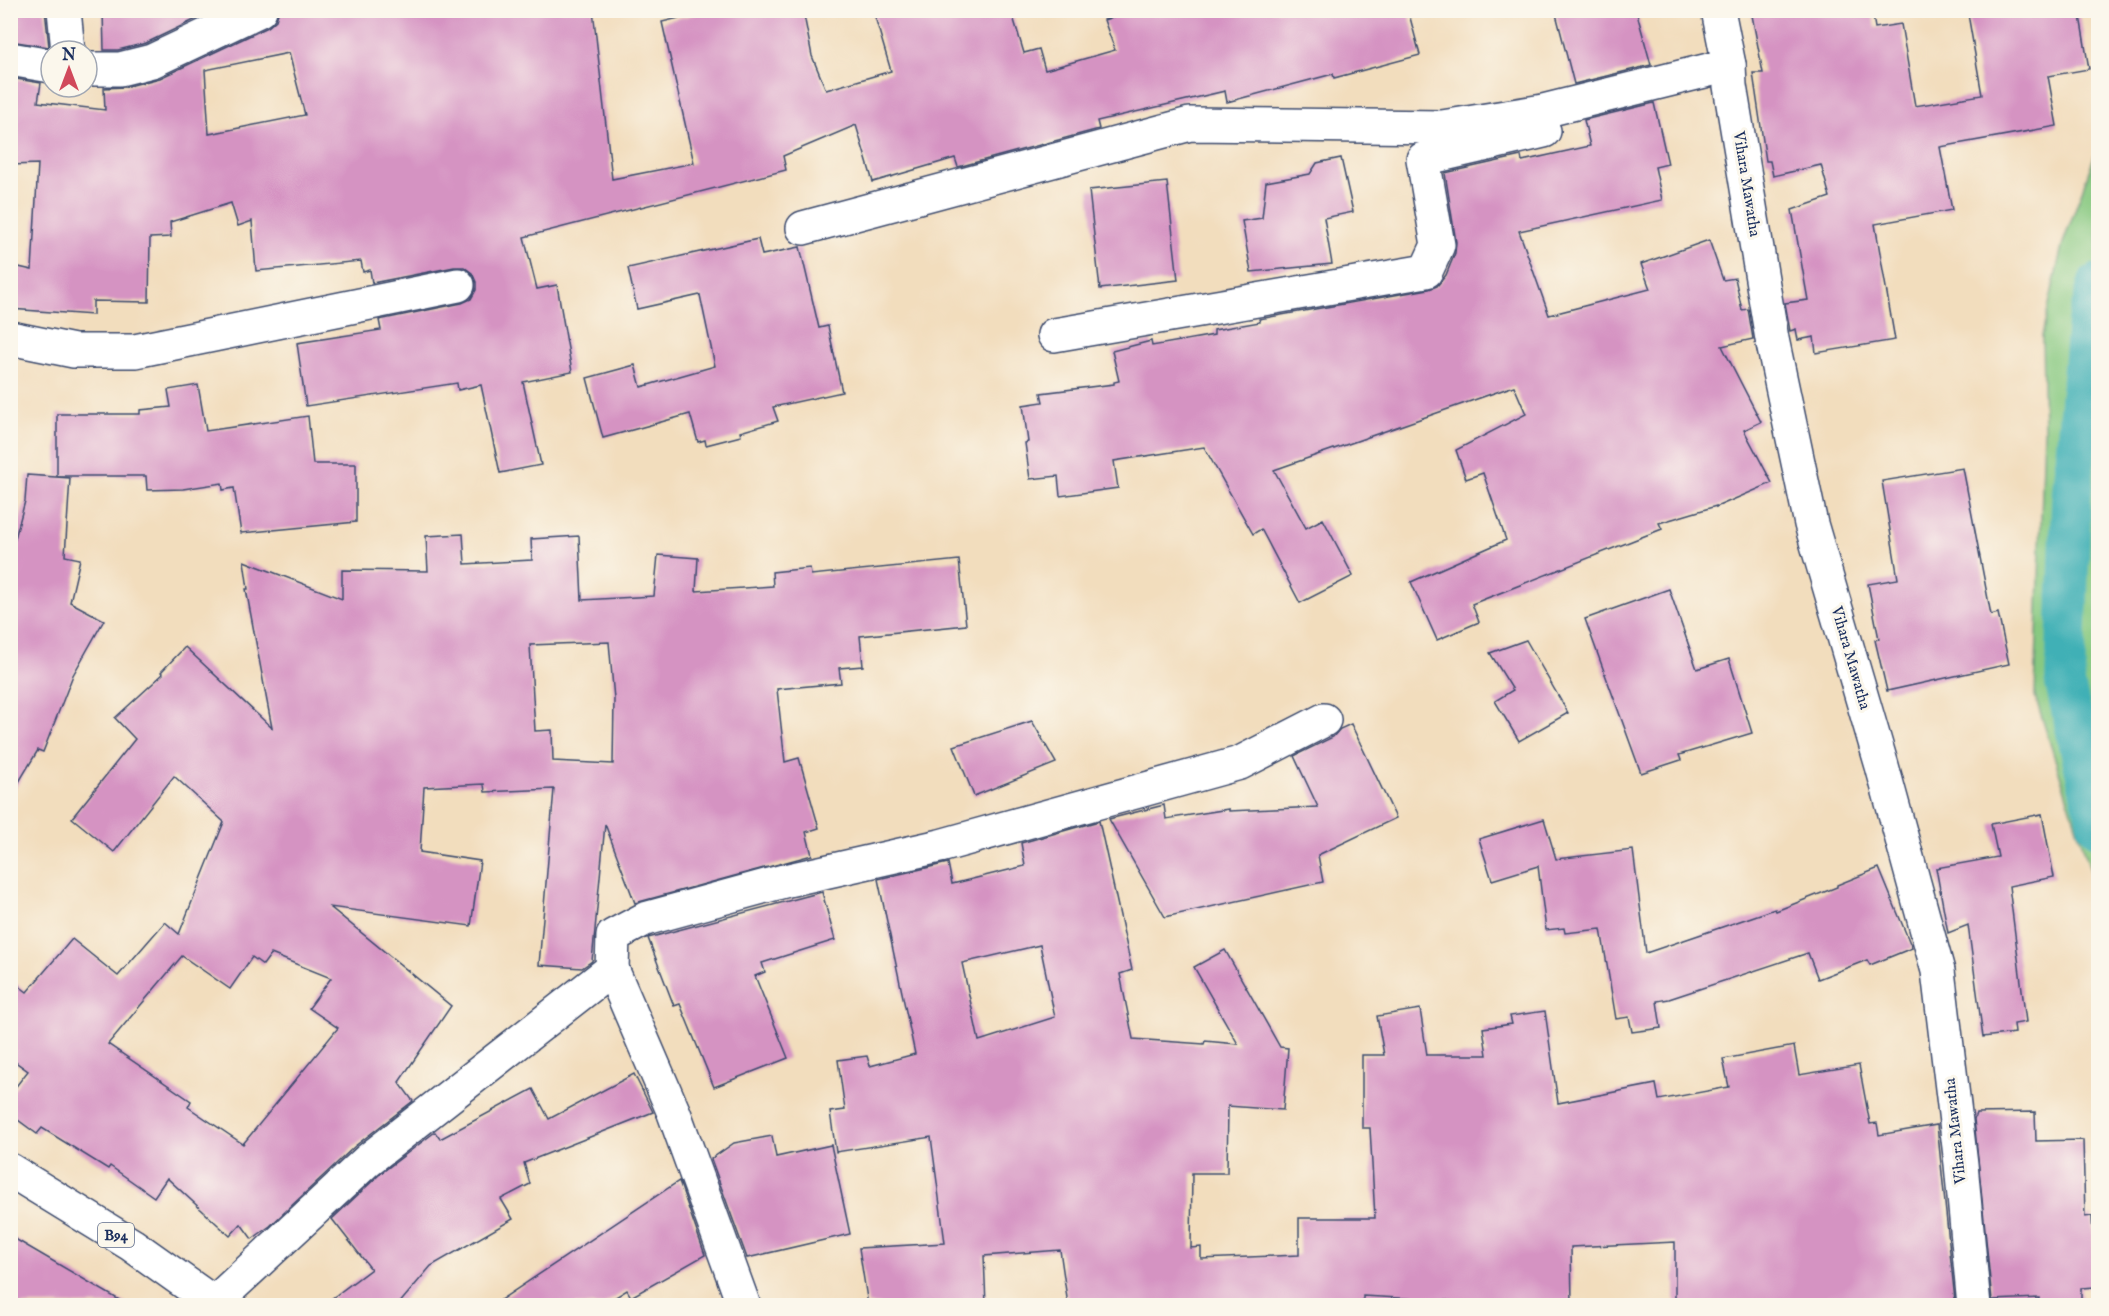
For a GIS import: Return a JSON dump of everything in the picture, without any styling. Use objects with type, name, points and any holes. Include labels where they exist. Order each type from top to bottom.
[{"type":"street","points":[[64,10],[67,39]]},
{"type":"street","points":[[99,69],[120,69],[152,61],[260,10]]},
{"type":"street","name":"Vihara Mawatha","points":[[1718,10],[1772,339],[1811,524],[1882,766],[1938,971],[1974,1305]]},
{"type":"street","points":[[10,59],[39,64]]},
{"type":"street","points":[[803,228],[1190,124],[1442,127],[1543,111],[1730,75]]},
{"type":"street","points":[[1054,335],[1426,271],[1438,245],[1423,159],[1730,75]]},
{"type":"street","points":[[10,338],[74,351],[135,351],[458,285]]},
{"type":"street","points":[[744,1305],[674,1113],[612,969],[613,936],[645,919],[784,881],[940,846],[1240,763],[1324,720]]},
{"type":"street","points":[[216,1304],[368,1160],[612,969]]},
{"type":"street","name":"B94","points":[[10,1170],[132,1245],[216,1304]]},
{"type":"green space","points":[[2098,146],[2098,894],[2035,696],[2044,431],[2042,336],[2062,246]]},
{"type":"building","points":[[10,10],[45,10],[48,39],[39,39],[39,45],[10,41]]},
{"type":"building","points":[[103,10],[215,10],[146,43],[118,50],[104,50]]},
{"type":"building","points":[[279,10],[593,10],[612,179],[694,163],[662,22],[712,10],[803,10],[812,56],[826,90],[891,71],[873,10],[1011,10],[1024,53],[1039,49],[1045,70],[1115,50],[1104,20],[1134,10],[1408,10],[1420,55],[1334,78],[1333,74],[1227,102],[1225,91],[1097,121],[1099,129],[958,167],[955,158],[873,182],[856,125],[783,156],[786,170],[524,237],[537,289],[557,285],[572,372],[523,382],[541,465],[500,473],[481,385],[458,390],[457,383],[306,406],[297,343],[381,330],[379,320],[462,303],[471,299],[476,290],[476,282],[472,273],[464,267],[372,283],[370,270],[363,272],[361,261],[256,271],[252,221],[238,226],[231,203],[170,222],[171,237],[150,238],[149,302],[93,301],[93,315],[10,309],[10,265],[32,270],[38,164],[10,165],[10,78],[39,83],[38,102],[105,110],[104,88],[125,87],[160,78],[268,27],[276,20]],"holes":[[[289,53],[305,115],[209,134],[205,70]]]},
{"type":"building","points":[[1555,10],[1636,10],[1651,65],[1574,84]]},
{"type":"building","points":[[1751,10],[1872,10],[1875,28],[1901,24],[1915,106],[1982,95],[1968,14],[1988,10],[2079,10],[2089,69],[2048,76],[2057,126],[1940,147],[1952,210],[1875,224],[1895,340],[1816,353],[1814,337],[1798,340],[1796,329],[1790,331],[1785,303],[1808,300],[1792,210],[1830,197],[1821,165],[1773,176],[1770,161],[1766,161],[1753,73],[1763,73]]},
{"type":"building","points":[[1654,103],[1668,164],[1655,167],[1662,200],[1519,231],[1549,315],[1650,289],[1641,264],[1709,240],[1723,280],[1735,278],[1742,310],[1748,309],[1753,339],[1722,346],[1761,422],[1744,430],[1772,483],[1716,507],[1659,523],[1662,529],[1472,604],[1479,622],[1437,640],[1411,582],[1506,540],[1483,473],[1466,479],[1456,450],[1526,414],[1514,386],[1274,470],[1306,528],[1323,519],[1353,576],[1300,603],[1261,529],[1253,534],[1204,447],[1114,461],[1118,488],[1060,496],[1058,476],[1030,479],[1023,405],[1043,402],[1041,393],[1114,384],[1119,381],[1112,351],[1151,341],[1152,346],[1214,335],[1214,330],[1260,322],[1259,319],[1437,286],[1446,275],[1455,253],[1456,242],[1445,173],[1521,156],[1522,161],[1590,146],[1584,120]]},
{"type":"building","points":[[1341,158],[1353,212],[1324,218],[1332,264],[1251,272],[1242,221],[1262,218],[1266,182],[1310,174],[1317,163]]},
{"type":"building","points":[[1167,182],[1178,280],[1100,289],[1089,190]]},
{"type":"building","points":[[758,239],[762,255],[800,247],[819,328],[828,326],[842,392],[773,407],[778,421],[740,432],[741,436],[706,445],[705,440],[698,442],[690,414],[603,438],[587,378],[635,365],[641,387],[715,366],[700,295],[637,309],[628,268]]},
{"type":"building","points":[[198,385],[206,431],[308,416],[313,464],[356,464],[356,522],[241,533],[234,488],[223,490],[222,483],[183,489],[147,490],[146,476],[57,476],[57,414],[140,414],[140,410],[171,407],[168,390]]},
{"type":"building","points":[[1963,468],[1991,615],[1998,613],[2009,664],[1887,691],[1875,640],[1879,639],[1868,584],[1898,579],[1882,481]]},
{"type":"building","points":[[27,475],[70,478],[65,556],[80,559],[70,602],[104,620],[73,675],[43,752],[38,750],[10,797],[10,557],[25,501]]},
{"type":"building","points":[[463,534],[465,564],[532,560],[531,539],[579,536],[582,600],[654,596],[658,555],[698,558],[696,591],[773,586],[772,572],[810,568],[811,575],[959,560],[966,625],[860,636],[863,666],[839,668],[841,683],[777,689],[785,762],[799,758],[819,828],[806,832],[812,855],[635,903],[605,824],[592,961],[582,968],[539,965],[554,789],[485,792],[484,784],[424,787],[420,852],[480,861],[471,926],[330,907],[451,1006],[399,1082],[413,1101],[355,1146],[270,1226],[252,1239],[241,1224],[230,1236],[167,1178],[154,1197],[110,1166],[108,1169],[42,1128],[37,1134],[10,1114],[10,1094],[28,1071],[10,1058],[10,979],[27,992],[72,939],[118,976],[165,922],[179,934],[224,822],[174,776],[114,852],[72,818],[135,739],[115,718],[163,674],[161,672],[185,647],[272,728],[246,589],[248,589],[244,561],[342,599],[342,570],[428,571],[426,536]],"holes":[[[609,642],[614,699],[613,764],[553,761],[552,730],[535,731],[530,645]],[[271,954],[331,978],[309,1008],[338,1028],[243,1144],[188,1107],[191,1101],[108,1044],[182,956],[230,989],[252,957],[263,965]]]},
{"type":"building","points":[[1669,589],[1697,669],[1729,659],[1752,733],[1679,755],[1681,760],[1641,773],[1585,619]]},
{"type":"building","points":[[1526,640],[1568,713],[1519,741],[1495,701],[1513,690],[1490,653]]},
{"type":"building","points":[[1032,721],[1056,763],[974,796],[954,746]]},
{"type":"building","points":[[1351,724],[1396,818],[1318,855],[1323,882],[1165,917],[1109,819],[1164,805],[1166,819],[1229,809],[1229,811],[1318,807],[1294,756],[1333,737],[1340,729]]},
{"type":"building","points":[[2042,814],[2054,877],[2009,886],[2026,1022],[2014,1024],[2015,1033],[1983,1037],[1968,925],[1948,933],[1936,868],[1998,857],[1991,824]]},
{"type":"building","points":[[1544,819],[1556,859],[1633,850],[1646,953],[1775,909],[1776,911],[1879,868],[1912,948],[1870,965],[1867,960],[1818,979],[1808,953],[1657,1001],[1661,1028],[1632,1032],[1629,1017],[1616,1019],[1601,929],[1565,933],[1564,928],[1546,930],[1538,866],[1492,880],[1479,839]]},
{"type":"building","points":[[1099,821],[1132,970],[1120,974],[1133,1039],[1238,1044],[1194,967],[1225,950],[1280,1047],[1288,1048],[1283,1110],[1228,1106],[1227,1173],[1192,1173],[1191,1248],[1201,1247],[1201,1259],[1299,1255],[1299,1218],[1375,1218],[1370,1128],[1362,1128],[1362,1055],[1384,1055],[1377,1016],[1420,1009],[1427,1055],[1487,1055],[1483,1028],[1512,1024],[1510,1016],[1545,1011],[1558,1103],[1656,1084],[1659,1100],[1729,1087],[1723,1059],[1794,1046],[1799,1075],[1859,1065],[1870,1124],[1877,1123],[1879,1135],[1937,1125],[1954,1305],[1675,1305],[1675,1242],[1571,1247],[1572,1305],[1455,1305],[1455,1301],[1363,1296],[1363,1305],[1068,1305],[1060,1250],[984,1256],[986,1305],[868,1305],[859,1248],[945,1243],[931,1137],[836,1152],[830,1112],[845,1110],[838,1060],[867,1056],[870,1066],[915,1054],[878,879],[948,863],[952,884],[1025,866],[1021,843]],"holes":[[[1040,945],[1055,1017],[979,1041],[962,963]]]},
{"type":"building","points":[[822,892],[835,940],[762,963],[765,972],[755,976],[788,1058],[714,1087],[680,1004],[674,1006],[648,938]]},
{"type":"building","points":[[634,1074],[653,1112],[524,1163],[530,1184],[501,1199],[513,1219],[431,1266],[398,1305],[323,1305],[371,1269],[332,1219],[380,1174],[435,1132],[440,1139],[533,1089],[549,1119]]},
{"type":"building","points":[[2035,1112],[2036,1141],[2083,1140],[2085,1217],[2092,1216],[2096,1287],[2081,1288],[2081,1305],[2039,1305],[2039,1298],[1992,1300],[1974,1119],[1976,1113]]},
{"type":"building","points":[[772,1136],[776,1157],[831,1145],[850,1234],[747,1258],[711,1159],[734,1143]]},
{"type":"building","points":[[679,1181],[705,1255],[631,1297],[627,1290],[603,1305],[493,1305]]},
{"type":"building","points":[[10,1236],[128,1305],[10,1305]]},
{"type":"waterway","points":[[2098,283],[2087,322],[2071,503],[2065,684],[2098,827]]}]
